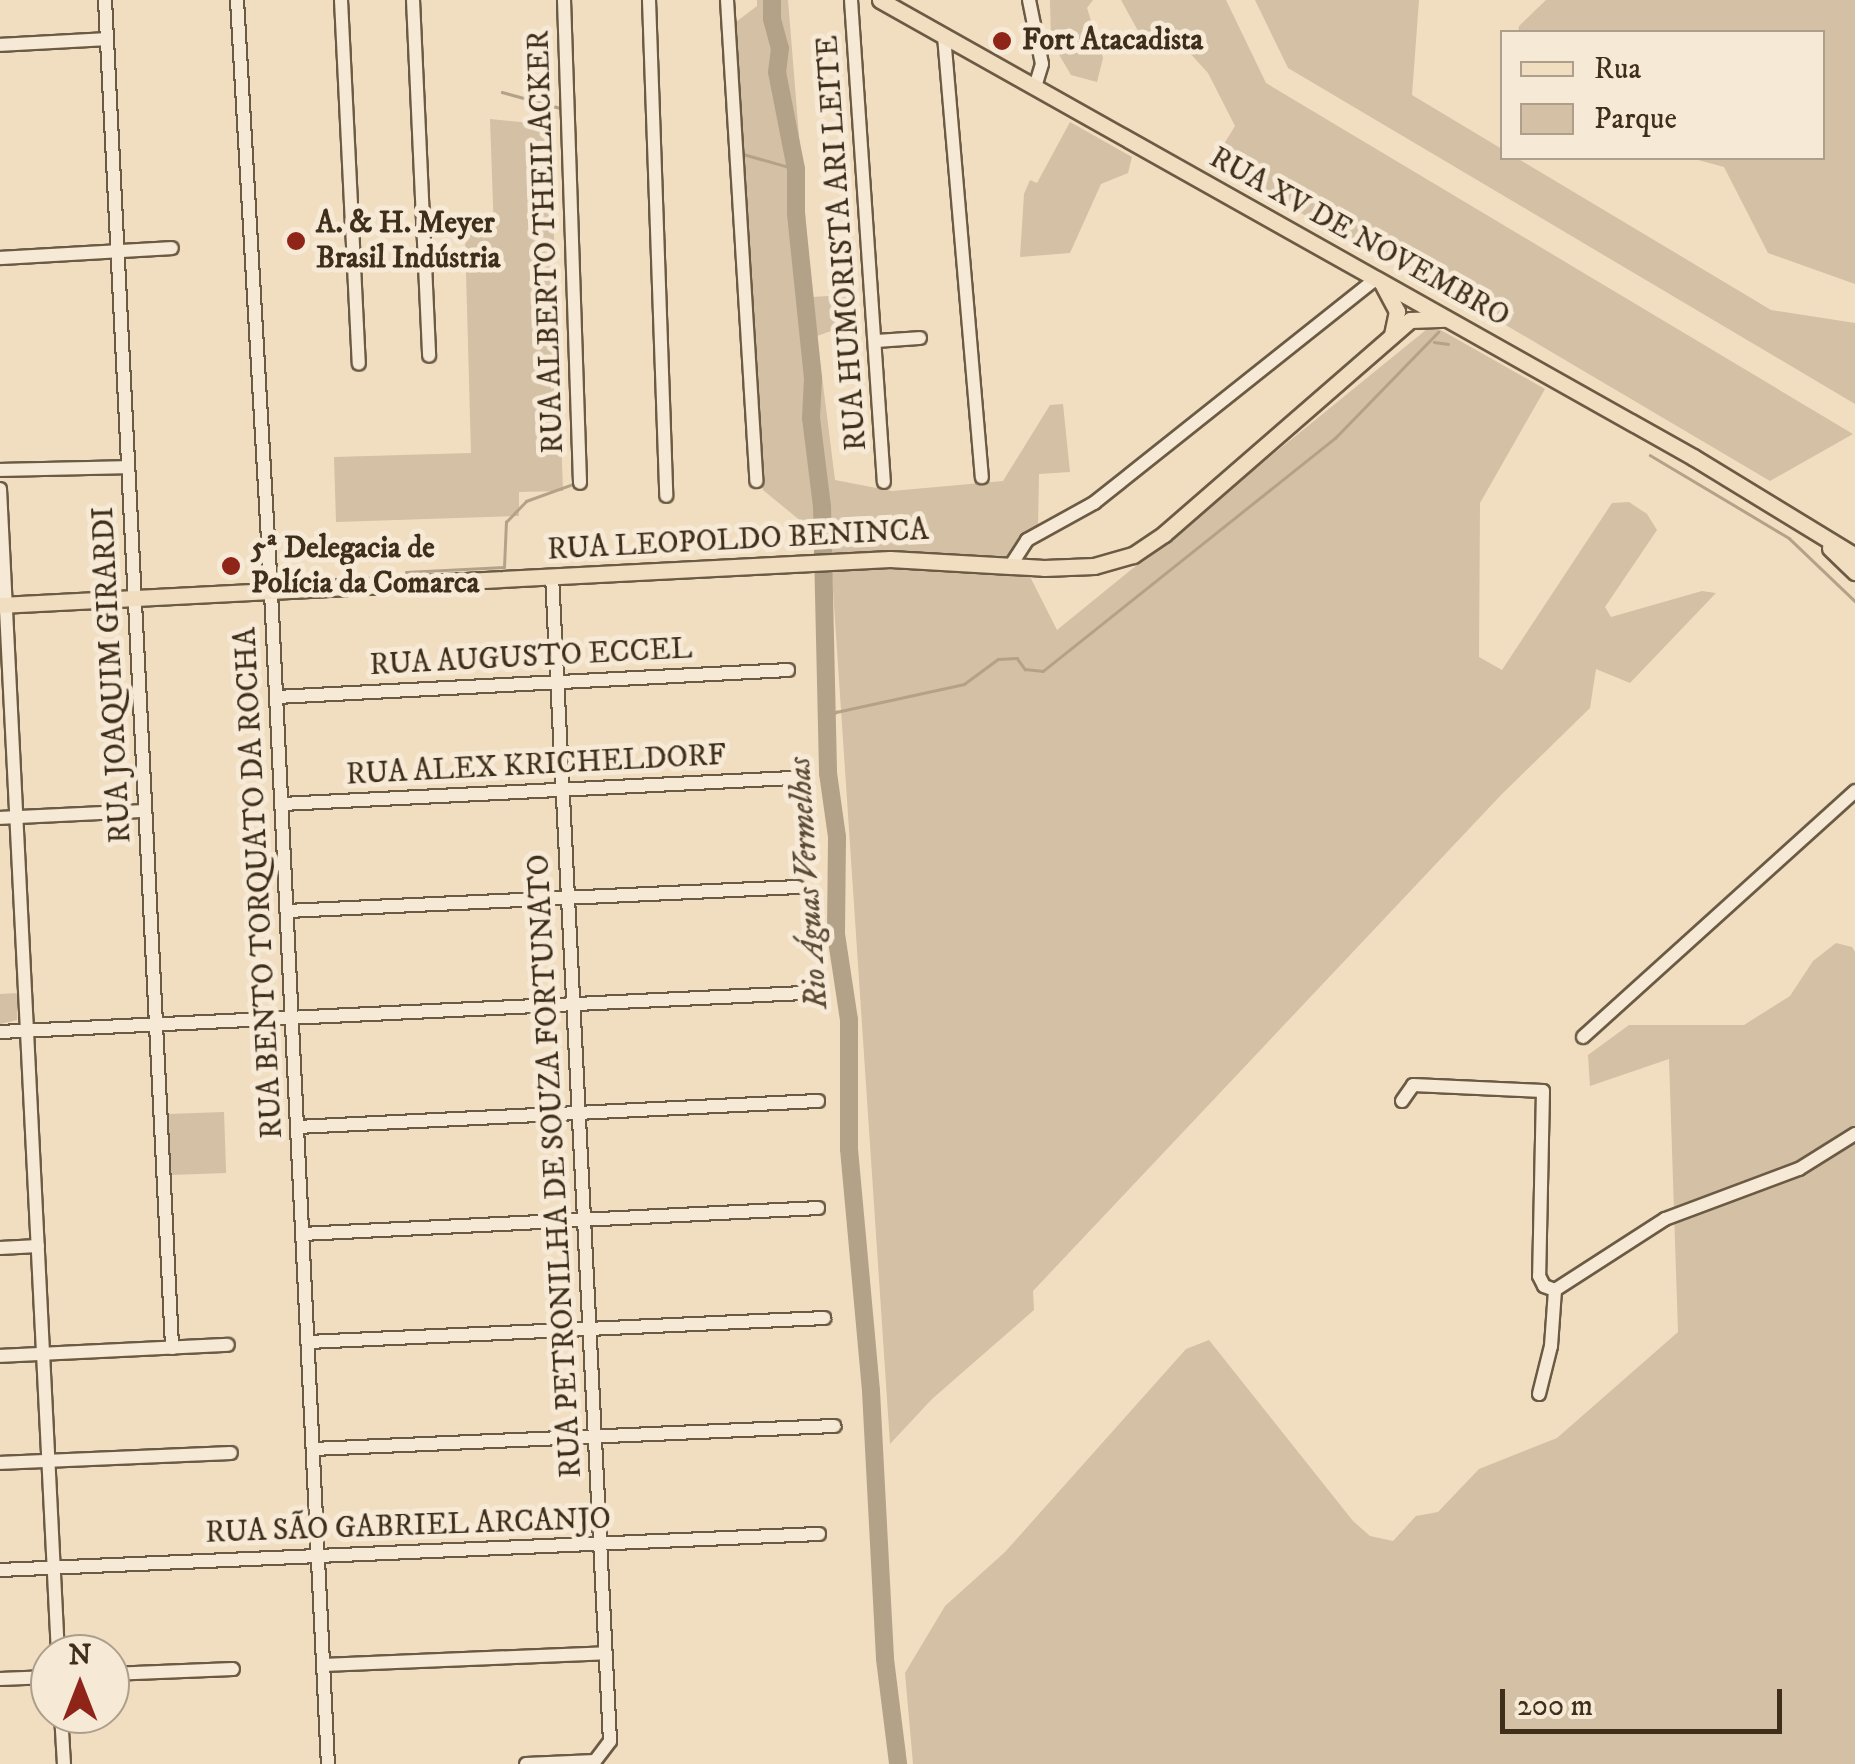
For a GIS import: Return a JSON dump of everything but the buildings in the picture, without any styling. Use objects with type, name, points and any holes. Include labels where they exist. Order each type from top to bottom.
[{"type":"main road","name":"RUA XV DE NOVEMBRO","points":[[880,0],[1376,279],[1855,556]]},
{"type":"main road","points":[[1376,279],[1396,305],[1392,336]]},
{"type":"main road","name":"RUA LEOPOLDO BENINCA","points":[[3,605],[920,558],[1094,566],[1148,546],[1419,316],[1446,319]]},
{"type":"main road","name":"RUA XV DE NOVEMBRO","points":[[1810,527],[1855,572]]},
{"type":"street","name":"RUA JOAQUIM GIRARDI","points":[[105,0],[172,1348]]},
{"type":"street","name":"RUA BENTO TORQUATO DA ROCHA","points":[[237,0],[272,592],[328,1764]]},
{"type":"street","points":[[341,0],[359,364]]},
{"type":"street","points":[[413,0],[429,356]]},
{"type":"street","name":"RUA ALBERTO THEILACKER","points":[[564,0],[580,484]]},
{"type":"street","points":[[650,0],[666,496]]},
{"type":"street","points":[[727,0],[756,481]]},
{"type":"street","name":"RUA HUMORISTA ARI LEITE","points":[[851,0],[884,482]]},
{"type":"street","points":[[1029,0],[1042,64],[1034,87]]},
{"type":"street","points":[[944,36],[982,477]]},
{"type":"street","points":[[0,45],[107,40]]},
{"type":"street","points":[[0,258],[172,248]]},
{"type":"street","points":[[1011,565],[1027,540],[1094,503],[1376,279]]},
{"type":"street","points":[[874,341],[920,338]]},
{"type":"street","points":[[0,470],[128,466]]},
{"type":"street","points":[[0,489],[57,1634]]},
{"type":"street","name":"RUA PETRONILHA DE SOUZA FORTUNATO","points":[[526,1764],[595,1761],[606,1752],[610,1741],[552,577]]},
{"type":"street","name":"RUA AUGUSTO ECCEL","points":[[276,697],[788,670]]},
{"type":"street","name":"RUA ALEX KRICHELDORF","points":[[282,804],[792,778]]},
{"type":"street","points":[[1583,1037],[1855,791]]},
{"type":"street","points":[[0,818],[145,810]]},
{"type":"street","points":[[287,911],[797,887]]},
{"type":"street","points":[[0,1032],[804,993]]},
{"type":"street","points":[[1402,1102],[1413,1085],[1542,1091],[1539,1269],[1541,1282],[1555,1290]]},
{"type":"street","points":[[297,1127],[818,1101]]},
{"type":"street","points":[[1555,1290],[1665,1219],[1799,1169],[1855,1134]]},
{"type":"street","points":[[302,1234],[818,1208]]},
{"type":"street","points":[[0,1248],[38,1246]]},
{"type":"street","points":[[1539,1394],[1551,1346],[1555,1290]]},
{"type":"street","points":[[308,1342],[824,1318]]},
{"type":"street","points":[[0,1356],[228,1345]]},
{"type":"street","points":[[313,1449],[834,1426]]},
{"type":"street","points":[[0,1463],[231,1453]]},
{"type":"street","name":"RUA SÃO GABRIEL ARCANJO","points":[[0,1570],[819,1534]]},
{"type":"street","points":[[323,1665],[606,1653]]},
{"type":"street","points":[[130,1673],[233,1669]]},
{"type":"street","points":[[0,1679],[30,1678]]},
{"type":"street","points":[[63,1734],[64,1764]]},
{"type":"green space","points":[[757,0],[788,0],[812,297],[846,295],[848,325],[817,336],[835,480],[892,491],[1003,481],[1050,405],[1063,404],[1070,472],[1039,474],[1038,527],[1014,545],[1057,630],[1432,325],[1545,389],[1480,503],[1479,657],[1502,670],[1612,503],[1629,502],[1647,514],[1657,530],[1605,607],[1611,617],[1702,591],[1716,593],[1630,683],[1596,669],[1590,708],[1501,795],[1033,1291],[1034,1310],[932,1399],[890,1444],[830,545],[763,490],[736,22],[757,6]]},
{"type":"green space","points":[[1050,0],[1093,0],[1087,8],[1103,58],[1097,82],[1071,75],[1051,41]]},
{"type":"green space","points":[[1121,0],[1226,0],[1266,83],[1853,434],[1770,481],[1426,278],[1266,195],[1242,157],[1216,157],[1235,126],[1208,73],[1187,50],[1154,43],[1137,29]]},
{"type":"green space","points":[[1255,0],[1419,0],[1412,95],[1500,148],[1500,160],[1520,160],[1771,310],[1855,323],[1855,404],[1288,68]]},
{"type":"green space","points":[[1546,0],[1855,0],[1855,284],[1768,253],[1724,167],[1698,160],[1825,160],[1825,30],[1518,30]]},
{"type":"green space","points":[[490,119],[550,125],[563,491],[519,492],[519,516],[336,522],[334,457],[471,453],[465,235],[494,233]]},
{"type":"green space","points":[[1070,122],[1132,157],[1128,173],[1101,184],[1070,253],[1020,257],[1024,194],[1030,180],[1037,183]]},
{"type":"green space","points":[[1836,943],[1852,947],[1855,952],[1855,1764],[913,1764],[905,1673],[945,1606],[1005,1552],[1186,1349],[1209,1340],[1353,1521],[1370,1536],[1393,1541],[1416,1516],[1438,1512],[1479,1469],[1557,1438],[1678,1332],[1669,1059],[1590,1086],[1588,1055],[1629,1025],[1744,1025],[1790,996],[1813,961]]},
{"type":"green space","points":[[18,993],[17,1020],[0,1024],[0,994]]},
{"type":"green space","points":[[224,1112],[226,1173],[170,1175],[168,1114]]},
{"type":"waterway","name":"Rio Águas Vermelhas","points":[[772,0],[772,19],[780,48],[777,72],[796,169],[796,214],[813,379],[811,418],[822,506],[828,773],[837,837],[836,934],[849,1020],[849,1149],[871,1391],[885,1659],[898,1764]]},
{"type":"waterway","points":[[406,572],[504,567],[506,522],[526,501],[573,484],[560,56]]},
{"type":"waterway","points":[[502,92],[560,108]]},
{"type":"waterway","points":[[743,154],[796,169]]},
{"type":"waterway","points":[[828,719],[836,712],[964,684],[998,659],[1017,658],[1025,669],[1043,671],[1335,438],[1438,332]]},
{"type":"waterway","points":[[1434,342],[1448,344]]},
{"type":"waterway","points":[[1650,455],[1789,538],[1855,601]]},
{"type":"place","name":"Fort Atacadista","points":[[1002,41]]},
{"type":"place","name":"A. & H. Meyer Brasil Indústria","points":[[296,241]]},
{"type":"place","name":"5ª Delegacia de Polícia da Comarca","points":[[231,566]]}]
